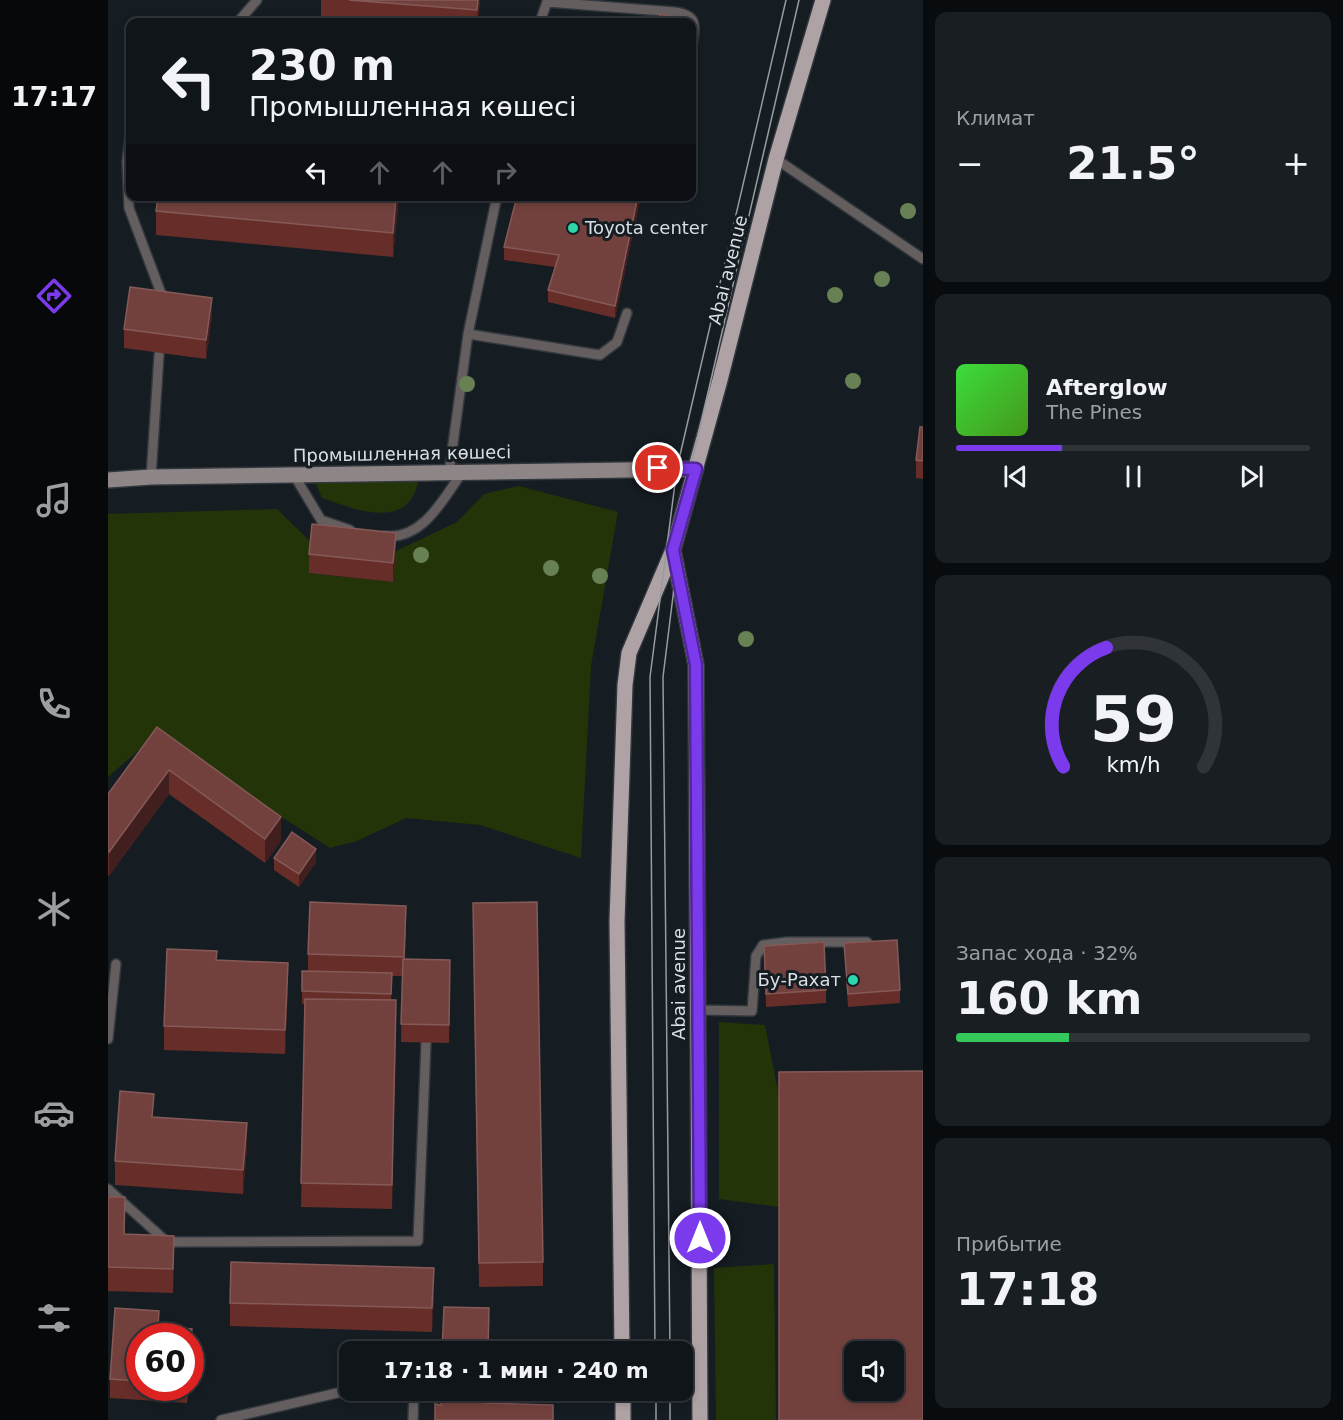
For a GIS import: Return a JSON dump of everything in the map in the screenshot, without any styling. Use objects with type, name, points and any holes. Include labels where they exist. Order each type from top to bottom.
[{"type":"main road","name":"Abai avenue","points":[[622,1341],[617,921],[625,685],[629,653],[673,550],[776,159],[823,0]]},
{"type":"main road","name":"Промышленная көшесі","points":[[108,480],[151,477],[696,469]]},
{"type":"main road","name":"Abai avenue","points":[[673,550],[696,665],[700,1420]]},
{"type":"main road","points":[[623,1401],[624,1420]]},
{"type":"lane","points":[[241,18],[257,0]]},
{"type":"lane","points":[[541,18],[547,2],[675,12],[687,14],[690,18]]},
{"type":"lane","points":[[776,159],[923,259]]},
{"type":"lane","points":[[129,201],[129,208],[160,285],[166,307]]},
{"type":"lane","points":[[376,535],[394,537],[416,529],[436,511],[455,474],[468,334],[496,201]]},
{"type":"lane","points":[[468,334],[600,355],[617,342],[627,313]]},
{"type":"lane","points":[[151,477],[159,355]]},
{"type":"lane","points":[[294,475],[321,520],[358,533]]},
{"type":"lane","points":[[699,1010],[752,1011],[756,956],[764,945],[787,942],[876,943]]},
{"type":"lane","points":[[108,1039],[116,964]]},
{"type":"lane","points":[[108,1189],[166,1242],[418,1241],[426,1043]]},
{"type":"lane","points":[[220,1420],[339,1393]]},
{"type":"lane","points":[[413,1420],[414,1401]]},
{"type":"green space","points":[[420,474],[414,494],[405,506],[383,513],[357,509],[322,498],[312,475]]},
{"type":"green space","points":[[519,486],[618,512],[591,666],[581,858],[480,825],[406,818],[357,841],[330,848],[155,736],[108,777],[108,514],[277,509],[312,543],[309,573],[392,582],[396,551],[457,522],[484,494]]},
{"type":"green space","points":[[719,1022],[765,1025],[779,1096],[779,1207],[719,1199]]},
{"type":"green space","points":[[774,1264],[776,1420],[716,1420],[714,1268]]},
{"type":"building","points":[[349,0],[478,0],[477,10]]},
{"type":"building","points":[[660,14],[676,18],[660,18]]},
{"type":"building","points":[[157,201],[396,201],[393,233],[156,211]]},
{"type":"building","name":"Toyota center","points":[[516,201],[637,201],[615,306],[548,290],[559,255],[504,247]]},
{"type":"building","points":[[130,287],[212,298],[206,340],[124,329]]},
{"type":"building","points":[[920,427],[923,427],[923,461],[916,460]]},
{"type":"building","points":[[312,524],[396,533],[393,563],[309,554]]},
{"type":"building","points":[[157,727],[281,817],[265,839],[169,770],[108,851],[108,794]]},
{"type":"building","points":[[292,832],[316,849],[299,874],[274,858]]},
{"type":"building","points":[[310,902],[406,906],[404,957],[308,954]]},
{"type":"building","points":[[537,902],[543,1262],[479,1263],[473,903]]},
{"type":"building","points":[[897,940],[900,990],[848,994],[844,943]]},
{"type":"building","points":[[824,942],[826,990],[766,994],[764,946]]},
{"type":"building","points":[[167,949],[217,951],[216,960],[288,963],[285,1030],[164,1026]]},
{"type":"building","points":[[403,959],[450,960],[449,1025],[401,1024]]},
{"type":"building","points":[[302,971],[392,973],[391,994],[302,991]]},
{"type":"building","points":[[305,999],[396,1000],[392,1185],[301,1183]]},
{"type":"building","points":[[923,1071],[923,1420],[779,1420],[779,1072]]},
{"type":"building","points":[[120,1091],[154,1094],[152,1117],[247,1123],[243,1170],[115,1161]]},
{"type":"building","points":[[108,1197],[125,1197],[124,1234],[174,1236],[173,1269],[108,1267]]},
{"type":"building","points":[[231,1262],[434,1268],[432,1308],[230,1303]]},
{"type":"building","points":[[444,1307],[489,1308],[488,1341],[442,1341]]},
{"type":"building","points":[[115,1308],[159,1311],[158,1323],[126,1323],[126,1380],[110,1379]]},
{"type":"building","points":[[441,1401],[486,1401],[486,1403],[553,1405],[553,1420],[435,1420],[435,1404],[441,1405]]},
{"type":"tram line","points":[[655,1341],[650,677],[677,468],[786,0]]},
{"type":"tram line","points":[[670,1341],[663,677],[687,483],[799,0]]},
{"type":"tram line","points":[[656,1401],[656,1420]]},
{"type":"tram line","points":[[670,1401],[670,1420]]},
{"type":"place","name":"Toyota center","points":[[573,228]]},
{"type":"place","name":"Бу-Рахат","points":[[853,980]]},
{"type":"route","points":[[658,468],[696,469],[673,550],[696,665],[700,1238]]}]
